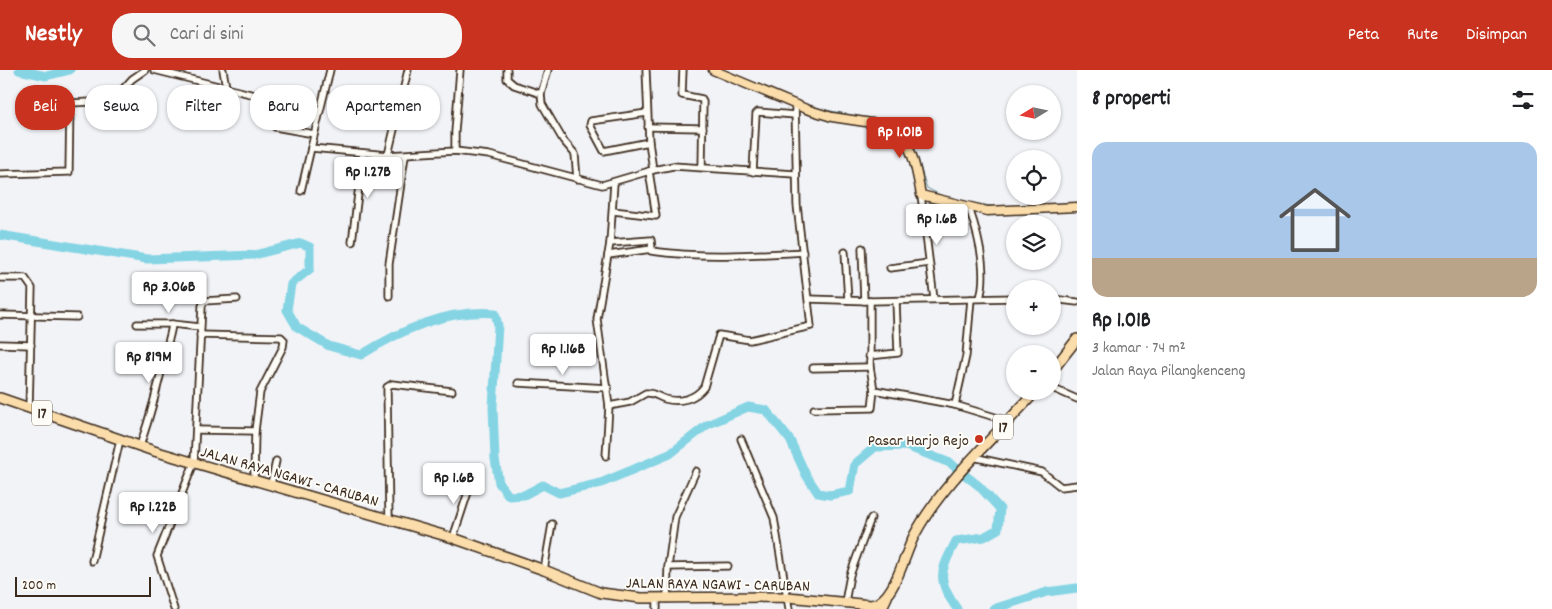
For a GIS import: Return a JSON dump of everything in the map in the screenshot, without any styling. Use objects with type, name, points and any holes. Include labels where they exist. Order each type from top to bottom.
[{"type":"highway","points":[[1061,359],[1077,339]]},
{"type":"highway","name":"JALAN RAYA NGAWI - CARUBAN","points":[[0,398],[84,428],[194,463],[453,538],[544,570],[601,593],[624,597],[667,599],[788,597],[845,602],[878,608],[888,596],[915,533],[971,460]]},
{"type":"highway","name":"17","points":[[971,460],[1028,400]]},
{"type":"main road","points":[[713,70],[795,105],[832,116],[888,125],[896,129],[909,151],[921,195],[986,212],[1077,207]]},
{"type":"street","points":[[0,174],[68,172],[70,104],[112,101],[132,79],[145,70]]},
{"type":"street","points":[[154,70],[218,85]]},
{"type":"street","points":[[223,70],[226,85]]},
{"type":"street","points":[[302,191],[330,70]]},
{"type":"street","points":[[388,155],[408,70]]},
{"type":"street","points":[[456,151],[455,132],[460,70]]},
{"type":"street","points":[[507,70],[506,79],[510,83],[540,94]]},
{"type":"street","points":[[548,70],[540,94],[546,112],[563,140],[575,154],[577,178]]},
{"type":"street","points":[[613,211],[656,216],[647,113],[646,70]]},
{"type":"street","points":[[683,70],[682,95],[702,100],[702,167]]},
{"type":"street","points":[[240,91],[319,111]]},
{"type":"street","points":[[609,406],[630,402],[646,393],[672,400],[692,398],[699,394],[704,387],[719,335],[750,340],[810,328],[809,299],[795,174],[795,105]]},
{"type":"street","points":[[753,172],[756,114],[758,112],[795,115]]},
{"type":"street","points":[[647,113],[591,121],[590,125],[604,151],[649,142]]},
{"type":"street","points":[[648,127],[703,128]]},
{"type":"street","points":[[292,130],[314,134]]},
{"type":"street","points":[[311,148],[363,154],[405,156],[456,151],[513,159],[602,185],[614,183],[651,170],[673,166],[795,174]]},
{"type":"street","points":[[352,242],[363,154]]},
{"type":"street","points":[[389,296],[389,264],[405,156]]},
{"type":"street","points":[[606,456],[609,406],[608,388],[597,319],[610,243],[614,183]]},
{"type":"street","points":[[921,195],[934,299]]},
{"type":"street","points":[[969,208],[975,226],[980,256],[983,288],[980,298]]},
{"type":"street","points":[[610,243],[651,240],[651,251]]},
{"type":"street","points":[[814,409],[868,409],[873,405],[874,390],[870,367],[862,248]]},
{"type":"street","points":[[608,255],[651,251],[687,256],[803,252]]},
{"type":"street","points":[[844,252],[848,300]]},
{"type":"street","points":[[890,268],[929,263]]},
{"type":"street","points":[[0,278],[25,278],[32,288],[33,315],[29,409]]},
{"type":"street","points":[[809,299],[896,301],[1006,298]]},
{"type":"street","points":[[174,609],[157,556],[194,463],[197,430],[200,327],[204,301],[237,299]]},
{"type":"street","points":[[955,405],[966,356],[971,299]]},
{"type":"street","points":[[1061,300],[1077,302]]},
{"type":"street","points":[[870,356],[898,353],[896,301]]},
{"type":"street","points":[[0,315],[77,317]]},
{"type":"street","points":[[137,324],[172,324],[200,327]]},
{"type":"street","points":[[140,446],[158,392],[172,324]]},
{"type":"street","points":[[200,335],[281,337],[284,340],[284,347],[260,392],[255,431],[254,480]]},
{"type":"street","points":[[0,344],[31,345]]},
{"type":"street","points":[[814,368],[870,367]]},
{"type":"street","points":[[518,383],[608,388]]},
{"type":"street","points":[[389,520],[387,387],[392,384],[452,391]]},
{"type":"street","points":[[874,390],[955,405],[1008,421]]},
{"type":"street","points":[[1061,392],[1077,399]]},
{"type":"street","points":[[197,430],[255,431]]},
{"type":"street","points":[[741,439],[774,518],[779,558],[789,609]]},
{"type":"street","points":[[92,561],[120,440]]},
{"type":"street","points":[[971,460],[1042,472],[1061,486],[1077,485]]},
{"type":"street","points":[[271,484],[276,461]]},
{"type":"street","points":[[667,599],[668,567],[675,517],[696,471]]},
{"type":"street","points":[[453,538],[473,476]]},
{"type":"street","points":[[845,602],[850,575],[871,518]]},
{"type":"street","points":[[544,570],[552,524]]},
{"type":"street","points":[[668,567],[728,566]]},
{"type":"street","points":[[657,598],[657,609]]},
{"type":"waterway","points":[[19,70],[46,76],[70,70]]},
{"type":"waterway","points":[[745,80],[815,108],[889,122]]},
{"type":"waterway","points":[[895,124],[908,136],[916,153],[927,188],[942,196]]},
{"type":"waterway","points":[[971,203],[999,207]]},
{"type":"waterway","points":[[0,235],[147,259],[254,255],[301,243],[310,247],[310,269],[291,284],[287,310],[297,327],[329,346],[361,355],[392,337],[425,323],[459,314],[495,313],[498,325],[493,407],[495,459],[499,483],[509,496],[524,495],[543,485],[559,493],[601,483],[670,454],[707,425],[748,407],[766,410],[790,440],[806,475],[818,493],[830,495],[850,491],[855,464],[875,447],[906,446],[950,463],[979,486],[1000,509],[998,529],[984,537],[956,541],[946,560],[943,582],[950,599],[957,609]]},
{"type":"waterway","points":[[993,609],[1047,592],[1077,588]]},
{"type":"place","name":"Pasar Harjo Rejo","points":[[979,439]]}]
